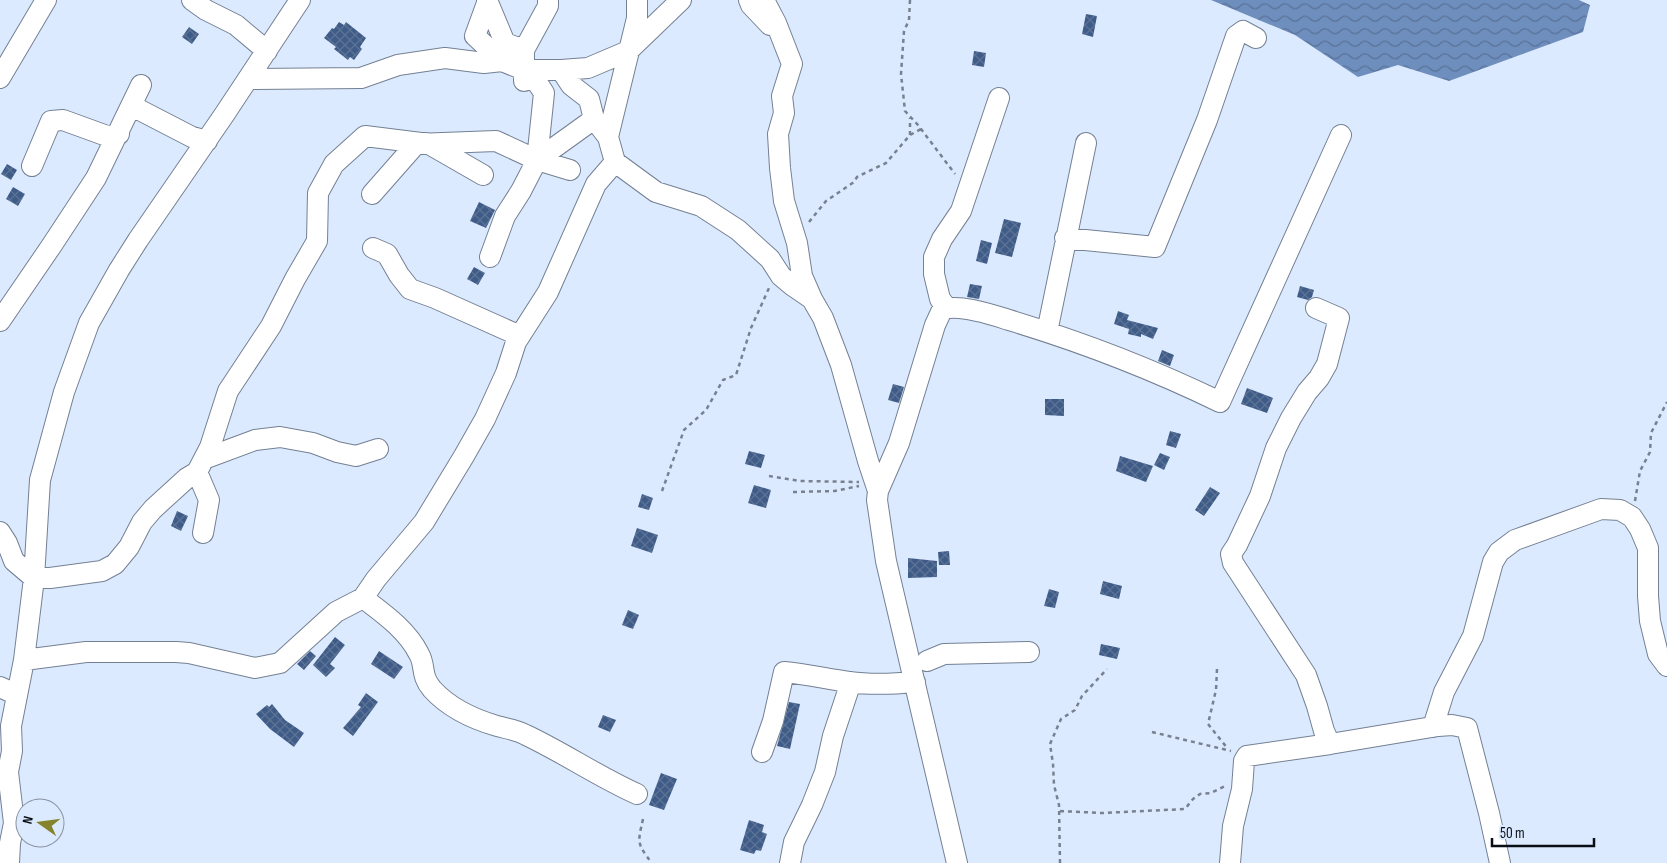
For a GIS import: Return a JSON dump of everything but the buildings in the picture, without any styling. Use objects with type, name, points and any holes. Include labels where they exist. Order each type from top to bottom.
[{"type":"street","points":[[0,78],[46,0]]},
{"type":"street","points":[[192,0],[206,10],[236,25],[267,51]]},
{"type":"street","points":[[9,863],[14,823],[8,772],[12,751],[8,691],[24,660],[34,578],[40,480],[61,401],[89,323],[138,240],[207,141],[300,0]]},
{"type":"street","points":[[525,75],[524,50],[548,6],[548,0]]},
{"type":"street","points":[[608,137],[637,18],[637,0]]},
{"type":"street","points":[[525,75],[588,68],[628,51],[681,0]]},
{"type":"street","points":[[749,0],[751,5],[782,37]]},
{"type":"street","points":[[764,0],[782,37],[792,64],[782,96],[784,113],[778,134],[784,201],[795,234],[802,276],[823,318],[841,365],[876,487],[886,561],[917,671],[957,863]]},
{"type":"street","points":[[487,1],[505,43],[524,50]]},
{"type":"street","points":[[487,1],[475,36],[502,61],[525,75],[544,93],[537,160],[505,216],[490,257]]},
{"type":"street","points":[[1065,238],[1155,247],[1207,120],[1236,36],[1243,31],[1256,38]]},
{"type":"street","points":[[248,79],[361,78],[398,64],[445,58],[484,63],[502,61]]},
{"type":"street","points":[[561,70],[571,85],[589,99],[594,119],[608,137],[615,162],[656,192],[702,206],[730,225],[770,259],[779,272],[793,286],[812,299]]},
{"type":"street","points":[[0,320],[96,178],[119,134],[141,85]]},
{"type":"street","points":[[946,308],[940,299],[934,274],[934,257],[942,239],[961,211],[999,98]]},
{"type":"street","points":[[132,106],[192,137],[207,141]]},
{"type":"street","points":[[537,160],[594,119]]},
{"type":"street","points":[[32,166],[51,121],[63,120],[107,136],[119,134]]},
{"type":"street","points":[[203,533],[209,500],[200,466],[210,447],[228,391],[271,326],[317,241],[318,193],[334,164],[365,136],[428,144],[483,175]]},
{"type":"street","points":[[876,487],[899,442],[935,325],[942,310],[946,308],[991,315],[1083,343],[1167,376],[1220,402],[1341,136]]},
{"type":"street","points":[[372,194],[416,144],[496,141],[537,160],[570,170]]},
{"type":"street","points":[[1046,332],[1086,144]]},
{"type":"street","points":[[24,660],[86,652],[176,652],[189,653],[255,668],[280,663],[336,612],[363,598],[376,579],[424,522],[443,492],[485,419],[506,372],[516,342],[548,292],[596,184],[615,162]]},
{"type":"street","points":[[373,248],[387,254],[399,275],[410,289],[435,298],[520,336]]},
{"type":"street","points":[[1316,308],[1339,318],[1327,364],[1320,378],[1307,392],[1291,418],[1276,448],[1260,496],[1231,554],[1233,563],[1306,675],[1330,744]]},
{"type":"street","points":[[0,532],[7,543],[14,561],[34,578],[50,578],[102,571],[116,564],[129,547],[142,522],[153,509],[200,466],[255,440],[280,437],[356,456],[378,449]]},
{"type":"street","points":[[1433,727],[1444,692],[1473,636],[1492,562],[1499,552],[1515,540],[1602,509],[1620,510],[1632,517],[1640,529],[1648,548],[1650,621],[1658,654],[1667,666]]},
{"type":"street","points":[[363,598],[398,626],[420,655],[423,675],[432,689],[453,707],[469,717],[516,730],[608,781],[637,794]]},
{"type":"street","points":[[762,752],[784,672],[809,674],[851,682],[891,684],[944,654],[1029,652]]},
{"type":"street","points":[[790,863],[794,842],[812,805],[824,772],[851,682]]},
{"type":"street","points":[[1238,753],[1330,744],[1433,727],[1452,725],[1468,728],[1500,863]]},
{"type":"street","points":[[1230,863],[1233,826],[1243,778],[1244,761],[1238,753]]},
{"type":"path","points":[[910,0],[909,20],[904,31],[901,74],[902,102],[905,112],[968,192]]},
{"type":"path","points":[[910,118],[910,135]]},
{"type":"path","points":[[795,234],[806,226],[826,202],[854,182],[857,177],[886,163],[910,135],[920,129]]},
{"type":"path","points":[[662,490],[684,430],[706,410],[723,380],[736,375],[750,328],[766,293],[779,272]]},
{"type":"path","points":[[1632,517],[1640,471],[1650,452],[1651,433],[1667,402]]},
{"type":"path","points":[[769,476],[876,487]]},
{"type":"path","points":[[793,492],[835,492],[876,487]]},
{"type":"path","points":[[1060,863],[1060,811],[1054,785],[1050,744],[1061,719],[1075,710],[1082,696],[1107,669]]},
{"type":"path","points":[[1217,669],[1216,690],[1208,724],[1238,753]]},
{"type":"path","points":[[1152,732],[1238,753]]},
{"type":"path","points":[[1060,811],[1102,813],[1185,809],[1192,799],[1200,794],[1211,793],[1243,778]]},
{"type":"path","points":[[642,819],[638,839],[640,846],[652,863]]},
{"type":"water","points":[[1211,0],[1579,0],[1590,5],[1583,32],[1449,81],[1398,65],[1358,77],[1295,35]]}]
